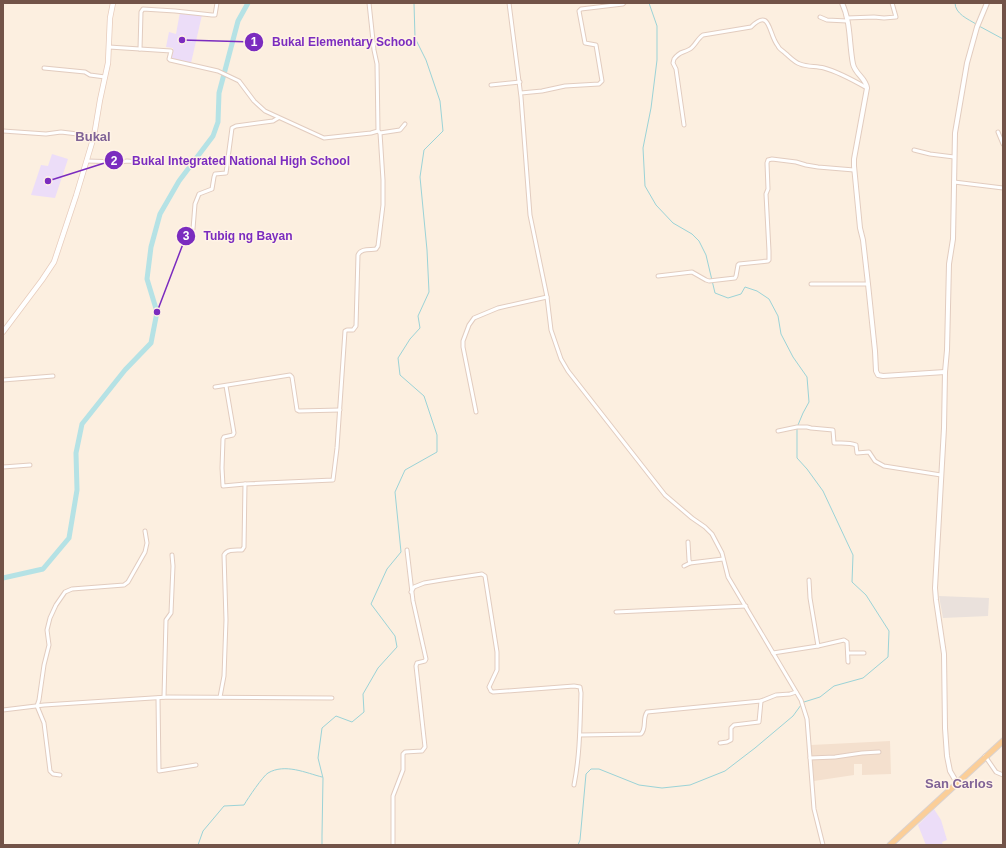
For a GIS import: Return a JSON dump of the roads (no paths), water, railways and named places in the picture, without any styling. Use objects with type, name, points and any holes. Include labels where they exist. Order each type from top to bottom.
[{"type":"main road","points":[[3,332],[54,262],[94,136],[108,63],[110,18],[114,3]]},
{"type":"main road","points":[[890,845],[1003,741]]},
{"type":"street","points":[[140,49],[141,12],[143,9],[215,15],[217,3]]},
{"type":"street","points":[[226,386],[234,433],[233,435],[224,437],[223,439],[223,486],[333,480],[337,448],[345,331],[353,330],[356,326],[358,255],[362,250],[373,250],[378,246],[383,205],[377,64],[369,3]]},
{"type":"street","points":[[509,3],[520,82],[529,208],[547,296],[551,330],[561,359],[568,371],[666,495],[712,534],[722,552],[728,576],[801,700],[807,719],[814,809],[823,845]]},
{"type":"street","points":[[521,93],[542,91],[565,86],[600,84],[602,81],[596,45],[585,43],[579,11],[581,9],[624,3]]},
{"type":"street","points":[[842,3],[850,30],[853,64],[855,70],[863,78],[867,88],[854,159],[854,170],[868,284],[876,371],[878,375],[883,376],[944,372]]},
{"type":"street","points":[[820,17],[827,20],[847,20],[874,17],[896,17],[892,3]]},
{"type":"street","points":[[957,783],[950,771],[947,756],[944,654],[936,600],[944,428],[944,372],[949,264],[953,239],[956,120],[967,63],[977,27],[987,3]]},
{"type":"street","points":[[684,125],[676,69],[673,63],[674,59],[681,52],[692,48],[703,35],[751,27],[761,19],[766,20],[768,23],[778,47],[799,64],[824,68],[847,76],[867,88]]},
{"type":"street","points":[[109,47],[171,51],[170,60],[226,74],[239,81],[254,101],[265,112],[324,138],[400,130],[405,124]]},
{"type":"street","points":[[44,68],[85,72],[90,75],[105,77]]},
{"type":"street","points":[[491,85],[520,82]]},
{"type":"street","points":[[193,229],[195,204],[199,194],[212,189],[215,174],[226,173],[232,128],[236,126],[273,121],[278,118]]},
{"type":"street","points":[[3,131],[46,134],[61,132],[94,136]]},
{"type":"street","points":[[998,132],[1003,144]]},
{"type":"street","points":[[914,150],[954,157]]},
{"type":"street","points":[[658,276],[692,272],[709,281],[735,278],[739,264],[769,260],[766,194],[768,189],[768,160],[796,162],[818,167],[854,170]]},
{"type":"street","points":[[87,161],[140,162]]},
{"type":"street","points":[[954,182],[1003,187]]},
{"type":"street","points":[[811,284],[868,284]]},
{"type":"street","points":[[476,412],[463,347],[463,341],[469,325],[474,318],[498,308],[547,296]]},
{"type":"street","points":[[215,388],[290,375],[292,377],[297,410],[340,410]]},
{"type":"street","points":[[3,380],[54,376]]},
{"type":"street","points":[[778,431],[807,426],[811,428],[833,430],[834,443],[852,444],[856,446],[857,453],[869,452],[875,461],[884,466],[941,475]]},
{"type":"street","points":[[3,467],[30,465]]},
{"type":"street","points":[[220,697],[224,676],[226,620],[224,556],[229,550],[242,550],[244,547],[245,484]]},
{"type":"street","points":[[60,775],[53,774],[50,770],[44,723],[37,706],[49,644],[47,630],[50,618],[56,605],[65,592],[72,589],[124,585],[128,582],[145,552],[147,543],[145,531]]},
{"type":"street","points":[[688,542],[688,560],[690,564]]},
{"type":"street","points":[[393,845],[393,796],[403,770],[403,754],[405,752],[422,751],[425,747],[416,666],[417,663],[426,659],[412,601],[407,550]]},
{"type":"street","points":[[164,697],[166,620],[171,613],[172,555]]},
{"type":"street","points":[[684,566],[723,560]]},
{"type":"street","points":[[411,592],[414,587],[424,583],[482,574],[485,576],[497,652],[497,670],[489,687],[491,691],[574,686],[580,688],[580,735],[578,765],[574,785]]},
{"type":"street","points":[[808,580],[818,646]]},
{"type":"street","points":[[616,612],[746,606]]},
{"type":"street","points":[[773,653],[818,646],[844,640],[847,642],[848,662]]},
{"type":"street","points":[[848,653],[864,653]]},
{"type":"street","points":[[580,735],[642,734],[644,730],[644,716],[647,712],[761,701],[774,696],[796,692]]},
{"type":"street","points":[[3,710],[37,706],[164,697],[332,698]]},
{"type":"street","points":[[158,698],[159,771],[196,765]]},
{"type":"street","points":[[720,743],[731,740],[731,728],[734,725],[760,722],[761,701]]},
{"type":"street","points":[[810,758],[835,757],[862,752],[879,752]]},
{"type":"street","points":[[985,756],[996,772],[1003,775]]},
{"type":"waterway","points":[[3,578],[43,569],[69,538],[77,490],[76,453],[82,424],[125,370],[151,343],[157,312],[147,279],[151,247],[160,214],[179,181],[213,136],[218,122],[219,93],[238,21],[248,3]]},
{"type":"waterway","points":[[322,845],[323,778],[318,758],[322,728],[336,716],[352,722],[364,712],[363,694],[378,668],[397,647],[395,636],[371,604],[387,569],[401,552],[395,492],[405,470],[437,452],[437,435],[424,396],[400,375],[398,358],[410,339],[420,328],[418,316],[429,292],[427,250],[420,177],[424,150],[443,131],[440,101],[426,60],[415,38],[414,3]]},
{"type":"waterway","points":[[649,3],[657,26],[657,60],[651,108],[643,148],[645,186],[656,205],[673,223],[692,234],[699,241],[706,255],[715,293],[728,298],[741,294],[745,287],[757,291],[769,299],[778,316],[781,334],[793,357],[807,377],[809,402],[798,425]]},
{"type":"waterway","points":[[955,3],[957,10],[976,24]]},
{"type":"waterway","points":[[979,26],[1003,39]]},
{"type":"waterway","points":[[797,428],[797,458],[823,491],[853,555],[852,582],[866,595],[889,631],[888,657],[863,678],[834,686],[820,697],[804,702]]},
{"type":"waterway","points":[[578,845],[580,840],[586,774],[591,769],[599,769],[639,785],[662,788],[690,785],[725,771],[793,716],[801,705]]},
{"type":"waterway","points":[[198,845],[203,831],[224,806],[244,805],[268,773],[275,770],[288,769],[302,771],[322,777]]},
{"type":"place","name":"Bukal Elementary School","points":[[182,40]]},
{"type":"place","name":"Bukal Integrated National High School","points":[[48,181]]},
{"type":"place","name":"Tubig ng Bayan","points":[[157,312]]},
{"type":"district","name":"Bukal","points":[[93,136]]},
{"type":"district","name":"San Carlos","points":[[959,783]]}]
